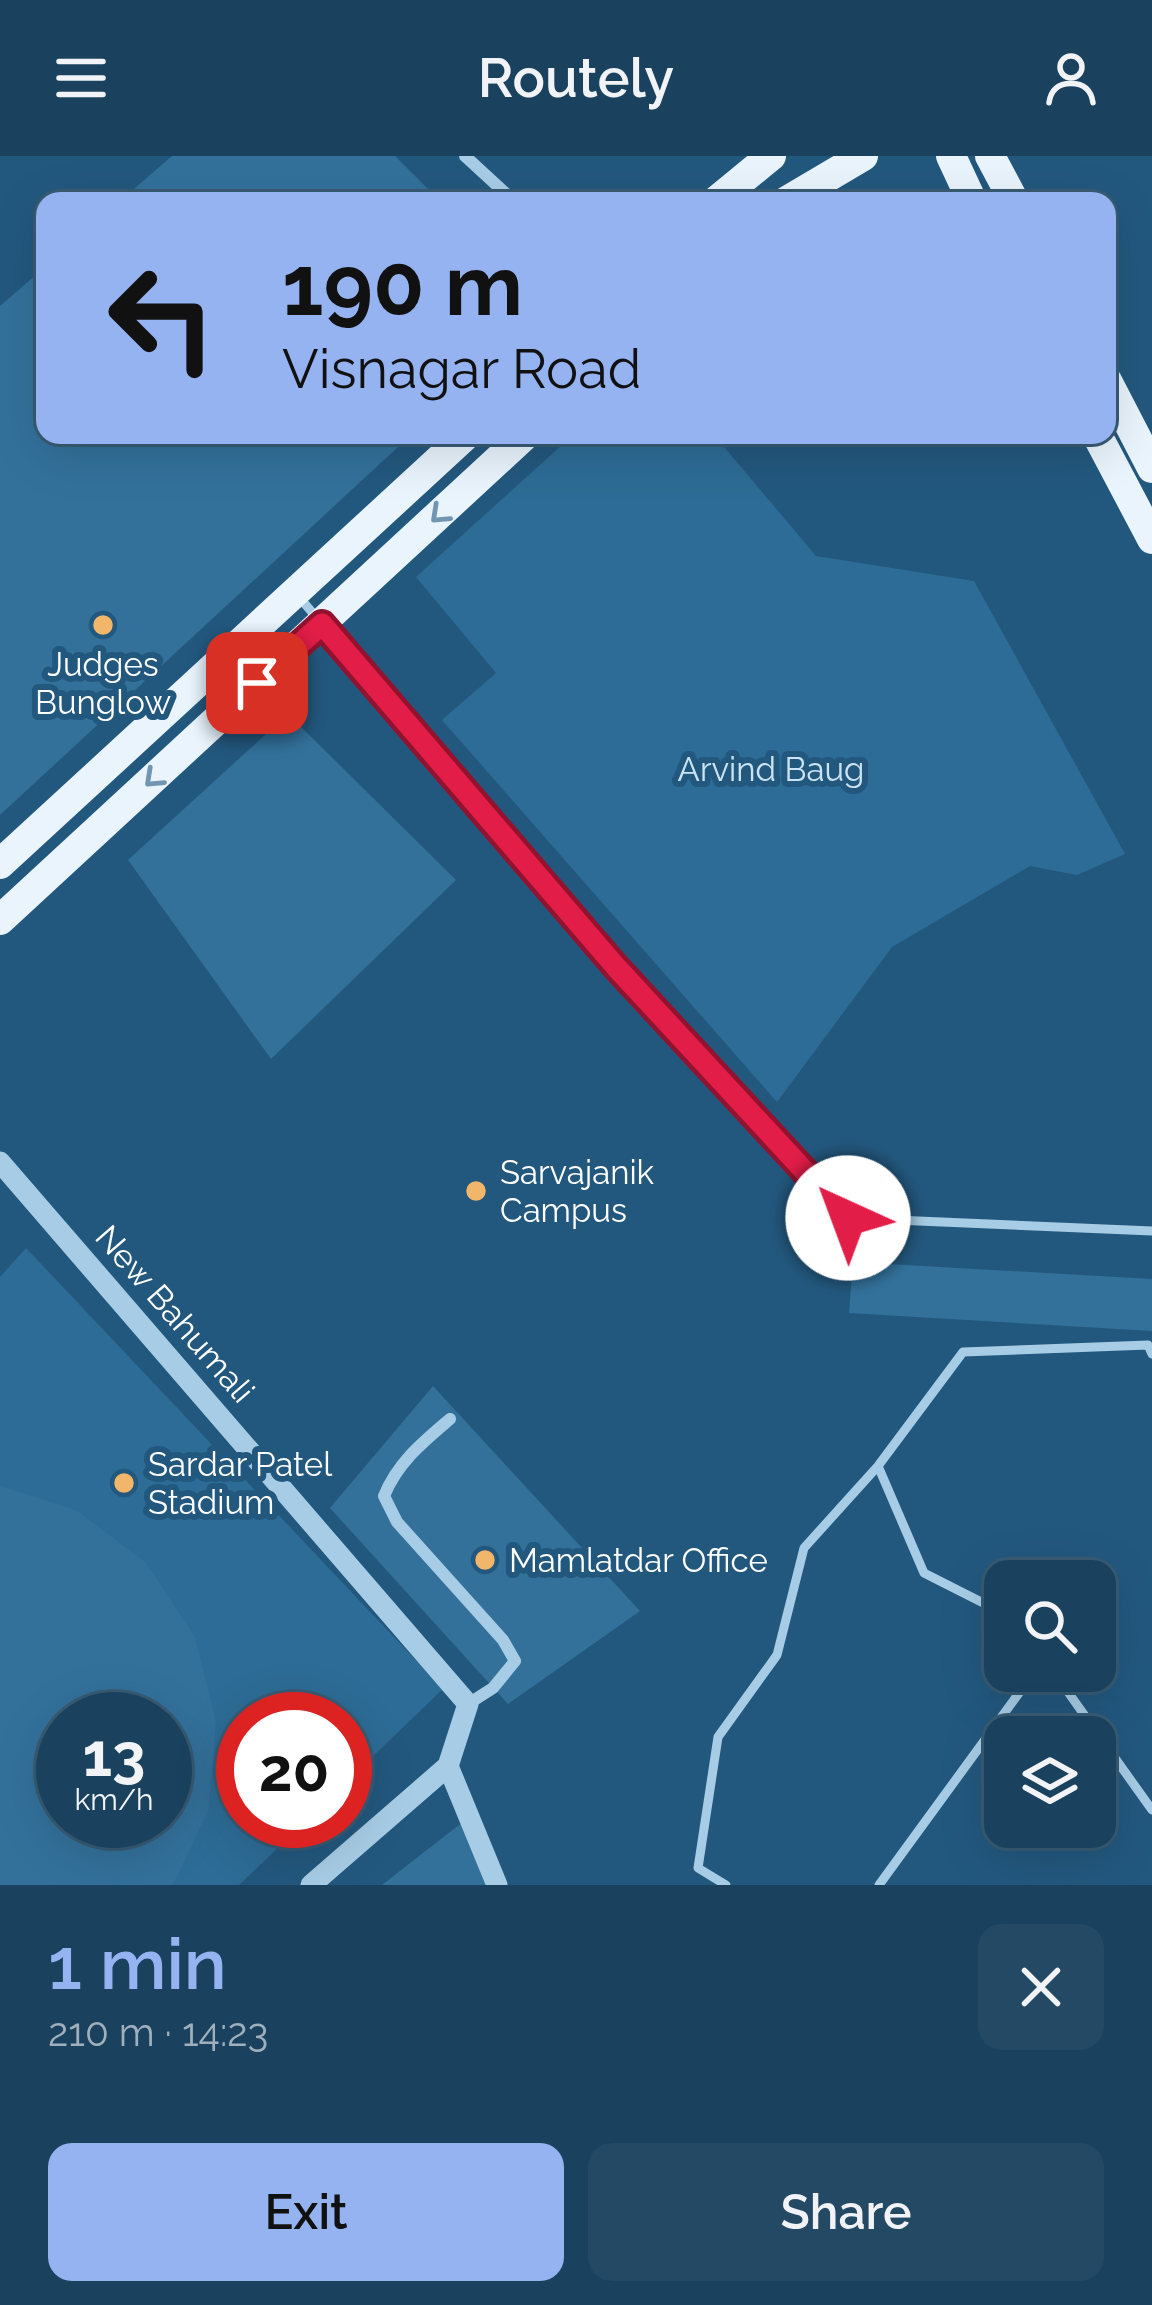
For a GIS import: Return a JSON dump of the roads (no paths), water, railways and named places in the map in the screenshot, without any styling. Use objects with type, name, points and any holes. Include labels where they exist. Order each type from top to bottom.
[{"type":"main road","points":[[727,192],[771,156]]},
{"type":"main road","points":[[802,192],[863,156]]},
{"type":"main road","points":[[951,156],[968,192]]},
{"type":"main road","points":[[990,156],[1009,192]]},
{"type":"main road","points":[[1116,398],[1152,468]]},
{"type":"main road","points":[[0,864],[456,444]]},
{"type":"main road","points":[[0,920],[515,444]]},
{"type":"main road","points":[[1102,444],[1152,539]]},
{"type":"street","points":[[465,156],[504,192]]},
{"type":"street","name":"New Bahumali","points":[[0,1162],[468,1704]]},
{"type":"street","points":[[311,1885],[448,1766],[468,1704],[493,1688],[515,1661],[503,1640],[397,1522],[384,1496],[402,1462],[450,1419]]},
{"type":"street","points":[[448,1766],[497,1885]]},
{"type":"lane","points":[[296,593],[616,967],[848,1218],[1152,1231]]},
{"type":"lane","points":[[725,1885],[698,1868],[718,1737],[777,1655],[803,1548],[878,1466],[963,1352],[1148,1345],[1152,1354]]},
{"type":"lane","points":[[878,1466],[924,1574],[984,1604]]},
{"type":"lane","points":[[879,1885],[1021,1692]]},
{"type":"lane","points":[[1068,1692],[1152,1810]]},
{"type":"place","name":"Judges Bunglow","points":[[103,625]]},
{"type":"place","name":"Sarvajanik Campus","points":[[476,1191]]},
{"type":"place","name":"Sardar Patel Stadium","points":[[124,1483]]},
{"type":"place","name":"Mamlatdar Office","points":[[485,1560]]},
{"type":"park label","name":"Arvind Baug","points":[[771,769]]}]
